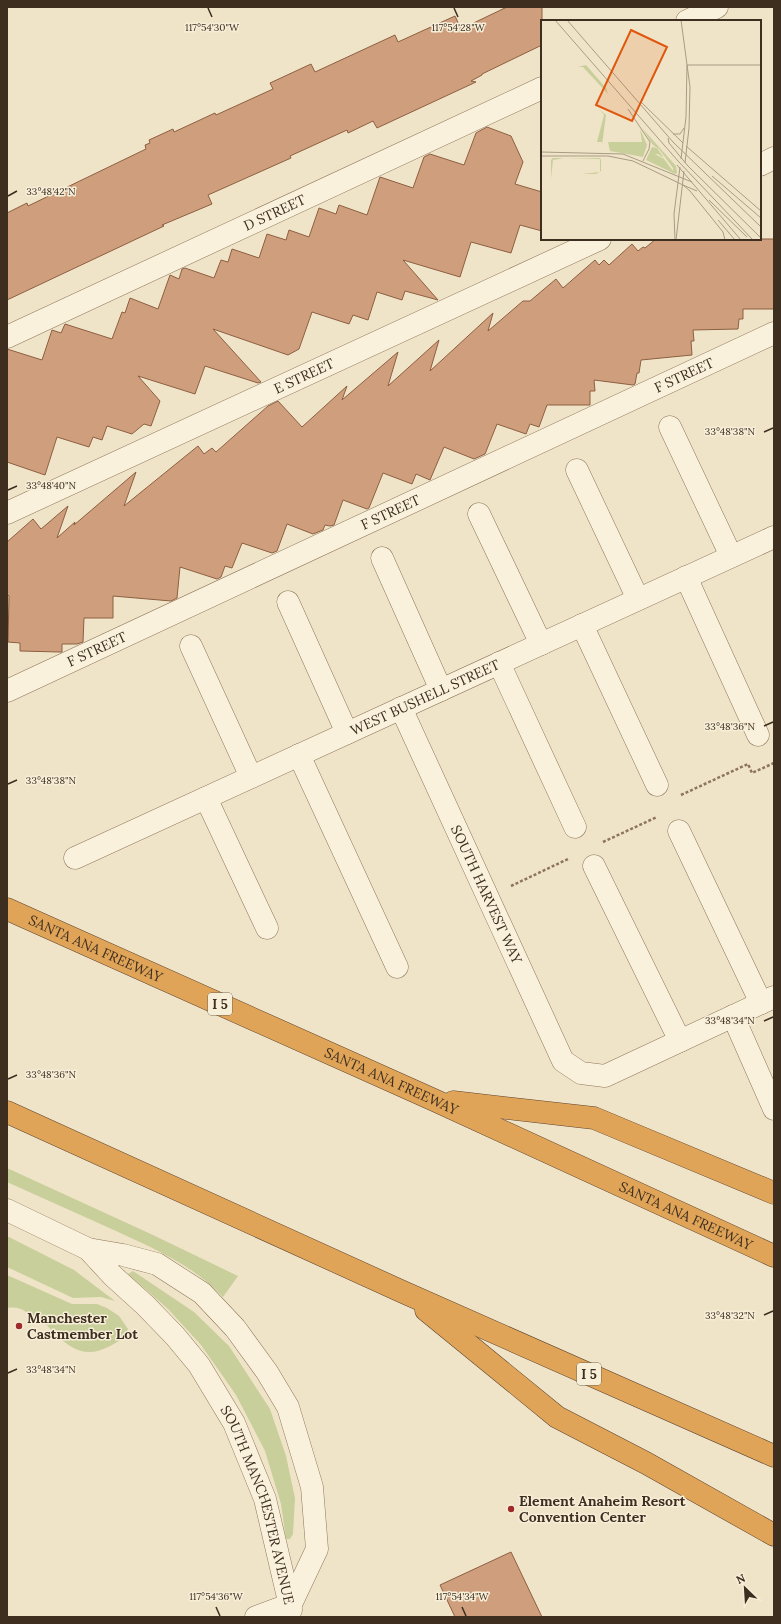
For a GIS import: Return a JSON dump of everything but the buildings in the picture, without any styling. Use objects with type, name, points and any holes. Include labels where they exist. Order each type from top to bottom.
[{"type":"highway","name":"SANTA ANA FREEWAY","points":[[7,909],[434,1100],[774,1256]]},
{"type":"highway","points":[[434,1100],[594,1118],[774,1193]]},
{"type":"highway","name":"I 5","points":[[7,1112],[403,1292],[774,1456]]},
{"type":"highway","points":[[403,1292],[557,1417],[646,1463],[774,1535]]},
{"type":"street","points":[[689,20],[717,7]]},
{"type":"street","name":"D STREET","points":[[7,337],[541,88]]},
{"type":"street","points":[[761,164],[774,158]]},
{"type":"street","name":"E STREET","points":[[7,513],[598,240]]},
{"type":"street","name":"F STREET","points":[[7,691],[774,332]]},
{"type":"street","points":[[670,427],[731,556]]},
{"type":"street","points":[[577,470],[638,599]]},
{"type":"street","points":[[479,514],[540,644]]},
{"type":"street","name":"WEST BUSHELL STREET","points":[[75,858],[774,537]]},
{"type":"street","points":[[382,558],[441,690]]},
{"type":"street","points":[[686,577],[758,735]]},
{"type":"street","points":[[288,602],[347,733]]},
{"type":"street","points":[[582,625],[657,785]]},
{"type":"street","points":[[191,646],[251,777]]},
{"type":"street","points":[[499,663],[575,827]]},
{"type":"street","name":"SOUTH HARVEST WAY","points":[[401,708],[563,1061],[581,1074],[605,1076],[680,1041]]},
{"type":"street","points":[[299,755],[397,967]]},
{"type":"street","points":[[206,798],[267,928]]},
{"type":"street","points":[[594,866],[680,1041],[768,1000],[679,830]]},
{"type":"street","points":[[733,1016],[774,1109]]},
{"type":"street","name":"SOUTH MANCHESTER AVENUE","points":[[7,1210],[88,1249],[123,1255],[157,1264],[202,1293],[239,1334],[267,1372],[288,1407],[312,1487],[317,1549],[291,1611]]},
{"type":"street","name":"SOUTH MANCHESTER AVENUE","points":[[88,1249],[113,1276],[145,1305],[175,1336],[199,1365],[234,1423],[265,1499],[291,1611]]},
{"type":"street","points":[[256,1617],[291,1611]]},
{"type":"path","points":[[679,796],[748,764],[752,773],[774,763]]},
{"type":"path","points":[[597,844],[662,815]]},
{"type":"path","points":[[507,888],[573,857]]},
{"type":"green space","points":[[7,1168],[238,1276],[223,1297],[197,1274],[168,1256],[7,1182]]},
{"type":"green space","points":[[7,1236],[74,1270],[115,1301],[101,1297],[73,1298],[7,1267]]},
{"type":"green space","points":[[133,1271],[194,1312],[229,1346],[270,1409],[286,1456],[295,1498],[293,1534],[290,1539],[286,1539],[281,1504],[265,1451],[236,1395],[201,1345],[168,1309],[128,1274]]},
{"type":"green space","points":[[7,1275],[72,1304],[97,1304],[107,1308],[119,1316],[128,1329],[126,1337],[98,1351],[88,1352],[74,1348],[60,1339],[39,1315],[35,1321],[23,1310],[7,1308]]},
{"type":"place","name":"Manchester Castmember Lot","points":[[19,1326]]},
{"type":"place","name":"Element Anaheim Resort Convention Center","points":[[511,1509]]}]
